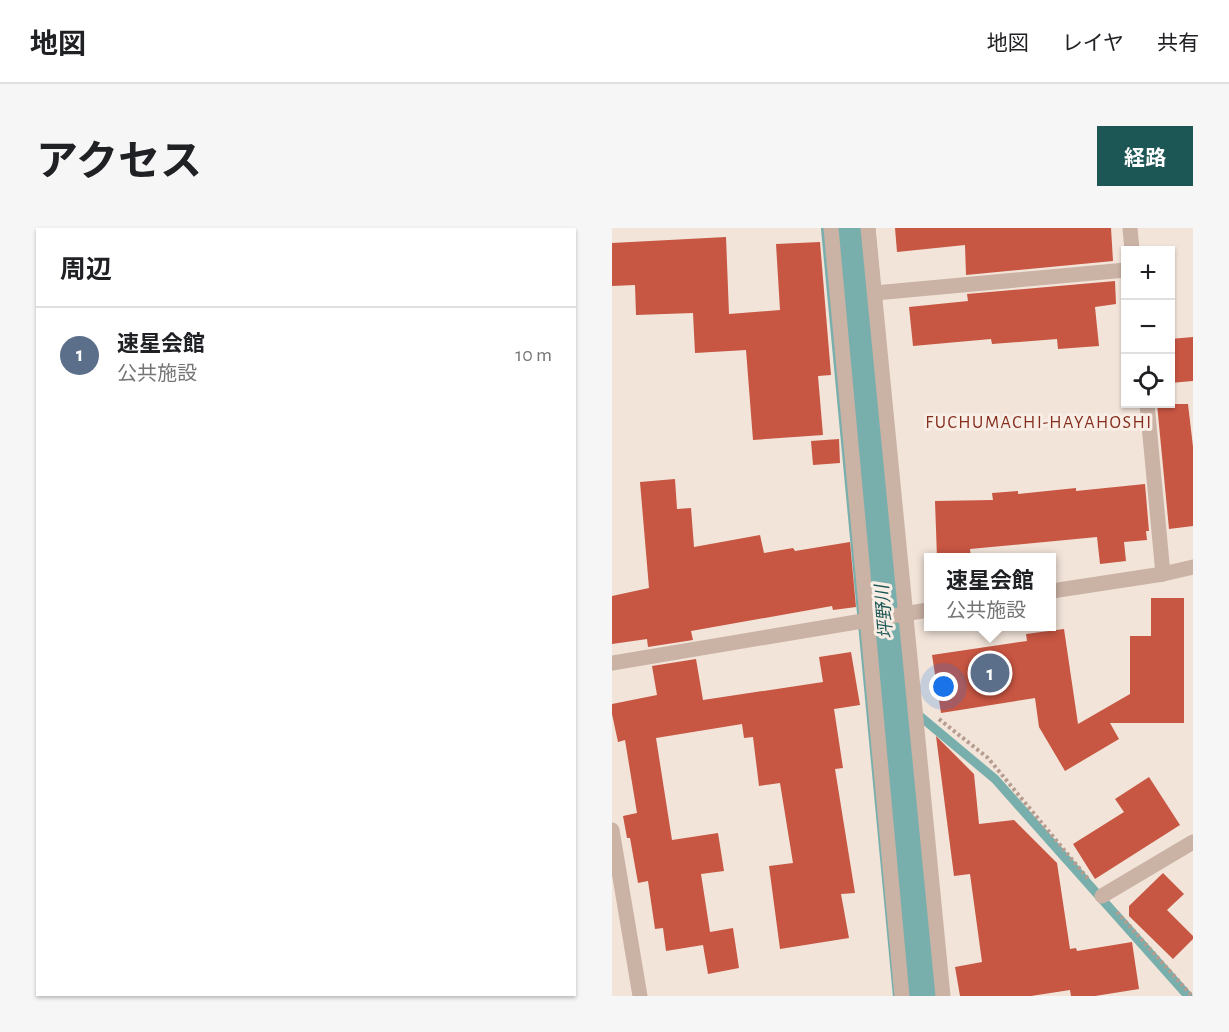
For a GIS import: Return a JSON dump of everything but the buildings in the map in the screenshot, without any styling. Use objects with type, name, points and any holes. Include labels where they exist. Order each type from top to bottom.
[{"type":"street","points":[[831,228],[902,996]]},
{"type":"street","points":[[868,228],[943,996]]},
{"type":"street","points":[[1130,228],[1132,246]]},
{"type":"street","points":[[875,293],[1121,270]]},
{"type":"street","points":[[1147,408],[1163,574]]},
{"type":"street","points":[[1056,590],[1163,574],[1193,567]]},
{"type":"street","points":[[612,663],[924,611]]},
{"type":"street","points":[[612,830],[640,996]]},
{"type":"street","points":[[1102,896],[1193,842]]},
{"type":"path","points":[[915,700],[988,758],[1102,896],[1192,996]]},
{"type":"waterway","name":"坪野川","points":[[848,228],[920,996]]},
{"type":"waterway","points":[[891,692],[995,779],[1188,996]]},
{"type":"place","name":"速星会館","points":[[990,673]]},
{"type":"district","name":"FUCHUMACHI-HAYAHOSHI","points":[[1039,422]]}]
